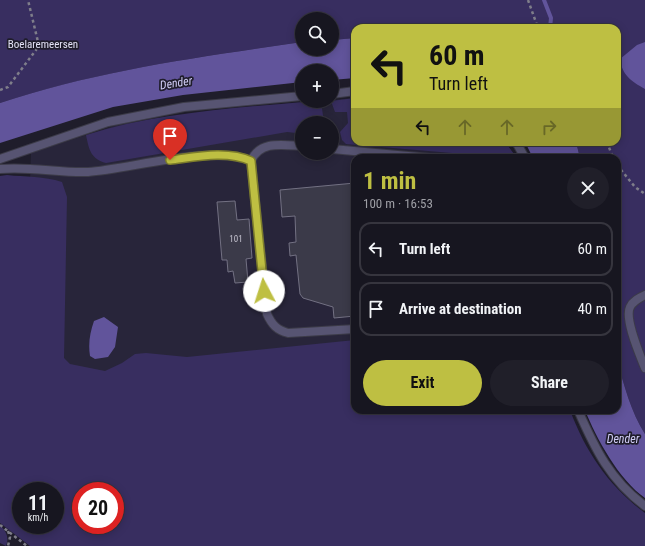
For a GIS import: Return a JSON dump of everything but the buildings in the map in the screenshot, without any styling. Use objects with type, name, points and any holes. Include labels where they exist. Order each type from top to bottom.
[{"type":"lane","points":[[339,93],[351,92]]},
{"type":"lane","points":[[0,159],[115,121],[184,107],[295,97]]},
{"type":"lane","points":[[295,146],[270,146],[261,148],[254,153],[251,161],[267,314],[272,324],[279,330],[288,333],[351,328]]},
{"type":"lane","points":[[339,150],[386,154]]},
{"type":"lane","points":[[0,169],[17,167],[88,172],[212,156],[238,156],[251,161]]},
{"type":"lane","points":[[645,296],[637,299],[630,307],[629,317],[645,368]]},
{"type":"lane","points":[[580,414],[594,447],[611,473],[632,496],[645,506]]},
{"type":"path","points":[[0,90],[8,87],[39,46],[28,0]]},
{"type":"path","points":[[528,0],[537,24]]},
{"type":"path","points":[[621,170],[635,188],[645,194]]},
{"type":"path","points":[[0,525],[27,546]]},
{"type":"path","points":[[8,531],[10,542]]},
{"type":"path","points":[[8,546],[13,538],[18,538]]},
{"type":"shaded area","points":[[351,98],[351,146],[508,146],[514,154],[351,154],[351,349],[23,379],[31,153],[120,124],[232,108],[295,103],[295,108],[339,108],[339,99]]},
{"type":"green space","name":"Boelaremeersen","points":[[0,0],[645,0],[645,434],[632,408],[621,374],[621,154],[579,154],[577,146],[621,146],[621,24],[351,24],[351,38],[339,39],[339,12],[295,12],[295,43],[187,59],[112,73],[0,103]]},
{"type":"green space","points":[[351,98],[351,144],[346,144],[342,140],[340,132],[348,123],[347,112],[335,112],[334,108],[339,108],[339,100]]},
{"type":"green space","points":[[295,103],[295,108],[322,108],[323,116],[295,116],[295,133],[287,132],[106,163],[94,156],[88,145],[86,135],[114,127],[170,116]]},
{"type":"green space","points":[[370,146],[508,146],[514,154],[455,154]]},
{"type":"green space","points":[[7,175],[34,177],[62,182],[67,197],[64,358],[70,364],[105,371],[122,363],[135,354],[146,353],[187,357],[351,340],[351,414],[572,414],[583,440],[600,468],[620,492],[645,513],[645,546],[30,546],[14,534],[64,534],[64,482],[12,482],[12,532],[0,523],[0,176]]},
{"type":"green space","points":[[0,527],[2,527],[7,536],[6,546],[0,543]]},
{"type":"water","name":"Dender","points":[[351,38],[351,78],[339,79],[339,64],[295,64],[295,83],[183,95],[113,107],[0,143],[0,103],[112,73],[225,53],[295,43],[295,56],[339,56],[339,39]]},
{"type":"water","points":[[645,42],[645,89],[628,77],[621,65],[621,58],[637,45]]},
{"type":"water","points":[[527,146],[577,146],[579,154],[531,154]]},
{"type":"water","points":[[104,317],[118,327],[115,347],[108,357],[95,359],[90,356],[90,334],[94,321]]},
{"type":"water","name":"Dender","points":[[621,374],[632,408],[645,434],[645,498],[626,481],[617,470],[595,433],[587,414],[621,414]]},
{"type":"waterway","points":[[544,0],[551,18],[550,24]]},
{"type":"route","points":[[170,160],[212,156],[238,156],[251,161],[264,291]]}]
